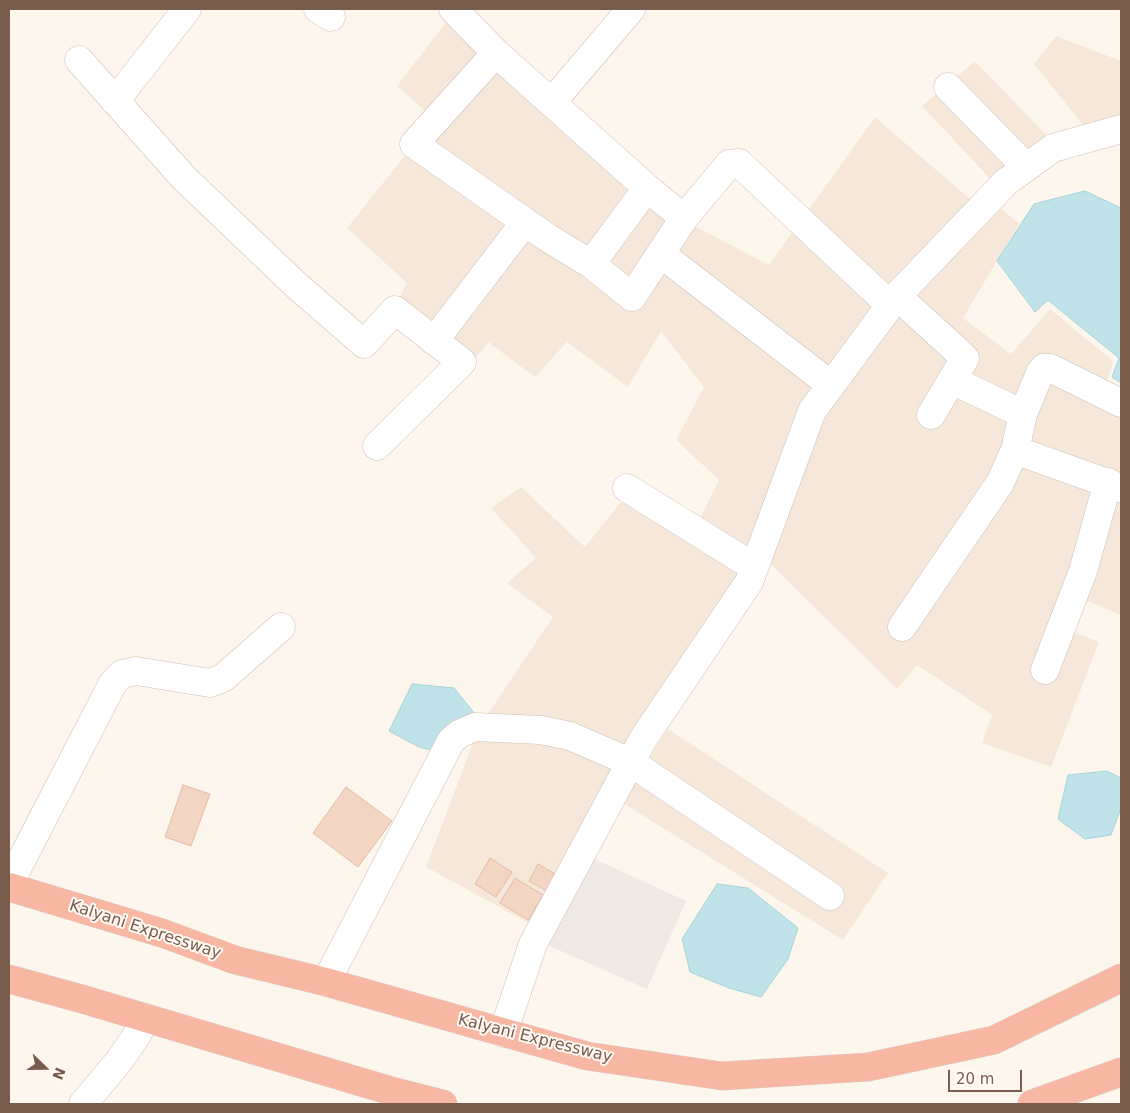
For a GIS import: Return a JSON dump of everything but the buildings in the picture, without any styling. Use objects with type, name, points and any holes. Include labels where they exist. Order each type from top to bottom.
[{"type":"highway","name":"Kalyani Expressway","points":[[9,886],[162,933],[235,960],[326,982],[587,1056],[722,1076],[868,1067],[994,1040],[1121,978]]},
{"type":"highway","points":[[9,979],[388,1090],[443,1104]]},
{"type":"highway","points":[[1032,1104],[1121,1072]]},
{"type":"street","points":[[115,101],[186,9]]},
{"type":"street","points":[[453,9],[496,53],[647,188],[684,218]]},
{"type":"street","points":[[552,102],[631,9]]},
{"type":"street","points":[[496,53],[414,144],[525,222],[591,264],[632,297],[684,218],[730,164],[739,163],[894,300],[965,358],[931,415]]},
{"type":"street","points":[[79,60],[183,176],[295,284],[364,344],[395,310],[462,362],[377,446]]},
{"type":"street","points":[[948,87],[1026,167]]},
{"type":"street","points":[[503,1033],[533,944],[642,739],[748,582],[812,411],[894,300],[1006,182],[1054,148],[1121,129]]},
{"type":"street","points":[[591,264],[647,188]]},
{"type":"street","points":[[434,341],[525,222]]},
{"type":"street","points":[[662,254],[831,385]]},
{"type":"street","points":[[902,628],[1000,483],[1015,450],[1023,414],[1036,380],[1044,368],[1050,368],[1121,403]]},
{"type":"street","points":[[952,380],[1023,414]]},
{"type":"street","points":[[1015,450],[1115,485],[1045,670]]},
{"type":"street","points":[[628,488],[754,567]]},
{"type":"street","points":[[9,886],[113,683],[122,674],[136,671],[210,683],[223,678],[281,627]]},
{"type":"street","points":[[326,982],[451,741],[459,734],[475,727],[541,730],[570,736],[630,762],[830,896]]},
{"type":"street","points":[[83,1104],[119,1061],[136,1035],[144,1018]]},
{"type":"shaded area","points":[[447,21],[685,221],[769,265],[875,117],[972,201],[804,405],[750,557],[697,525],[719,480],[676,440],[704,387],[661,331],[628,387],[567,342],[535,377],[488,342],[473,362],[398,301],[407,283],[347,228],[434,119],[397,86]]},
{"type":"shaded area","points":[[1056,36],[1121,61],[1121,122],[1088,131],[1034,64]]},
{"type":"shaded area","points":[[975,61],[1047,136],[996,185],[922,106]]},
{"type":"shaded area","points":[[997,205],[1019,224],[963,318],[1011,354],[1050,309],[1113,361],[1104,392],[1121,400],[1121,615],[1083,599],[1071,631],[1099,642],[1051,767],[982,743],[992,715],[917,665],[897,689],[770,563],[820,411],[898,309]]},
{"type":"shaded area","points":[[521,487],[585,547],[624,498],[743,565],[538,928],[426,867],[479,727],[553,617],[507,583],[536,558],[491,508]]},
{"type":"shaded area","points":[[668,729],[888,873],[843,940],[621,802]]},
{"type":"shaded area","points":[[590,857],[686,901],[647,989],[543,943]]},
{"type":"water","points":[[1085,191],[1121,208],[1121,383],[1112,377],[1119,358],[1048,300],[1035,312],[997,261],[1034,204]]},
{"type":"water","points":[[412,684],[454,688],[475,714],[453,756],[419,747],[389,731]]},
{"type":"water","points":[[1107,771],[1121,778],[1121,808],[1111,835],[1085,839],[1058,819],[1068,775]]},
{"type":"water","points":[[717,884],[748,888],[798,928],[788,959],[761,997],[729,988],[690,972],[682,939]]}]
